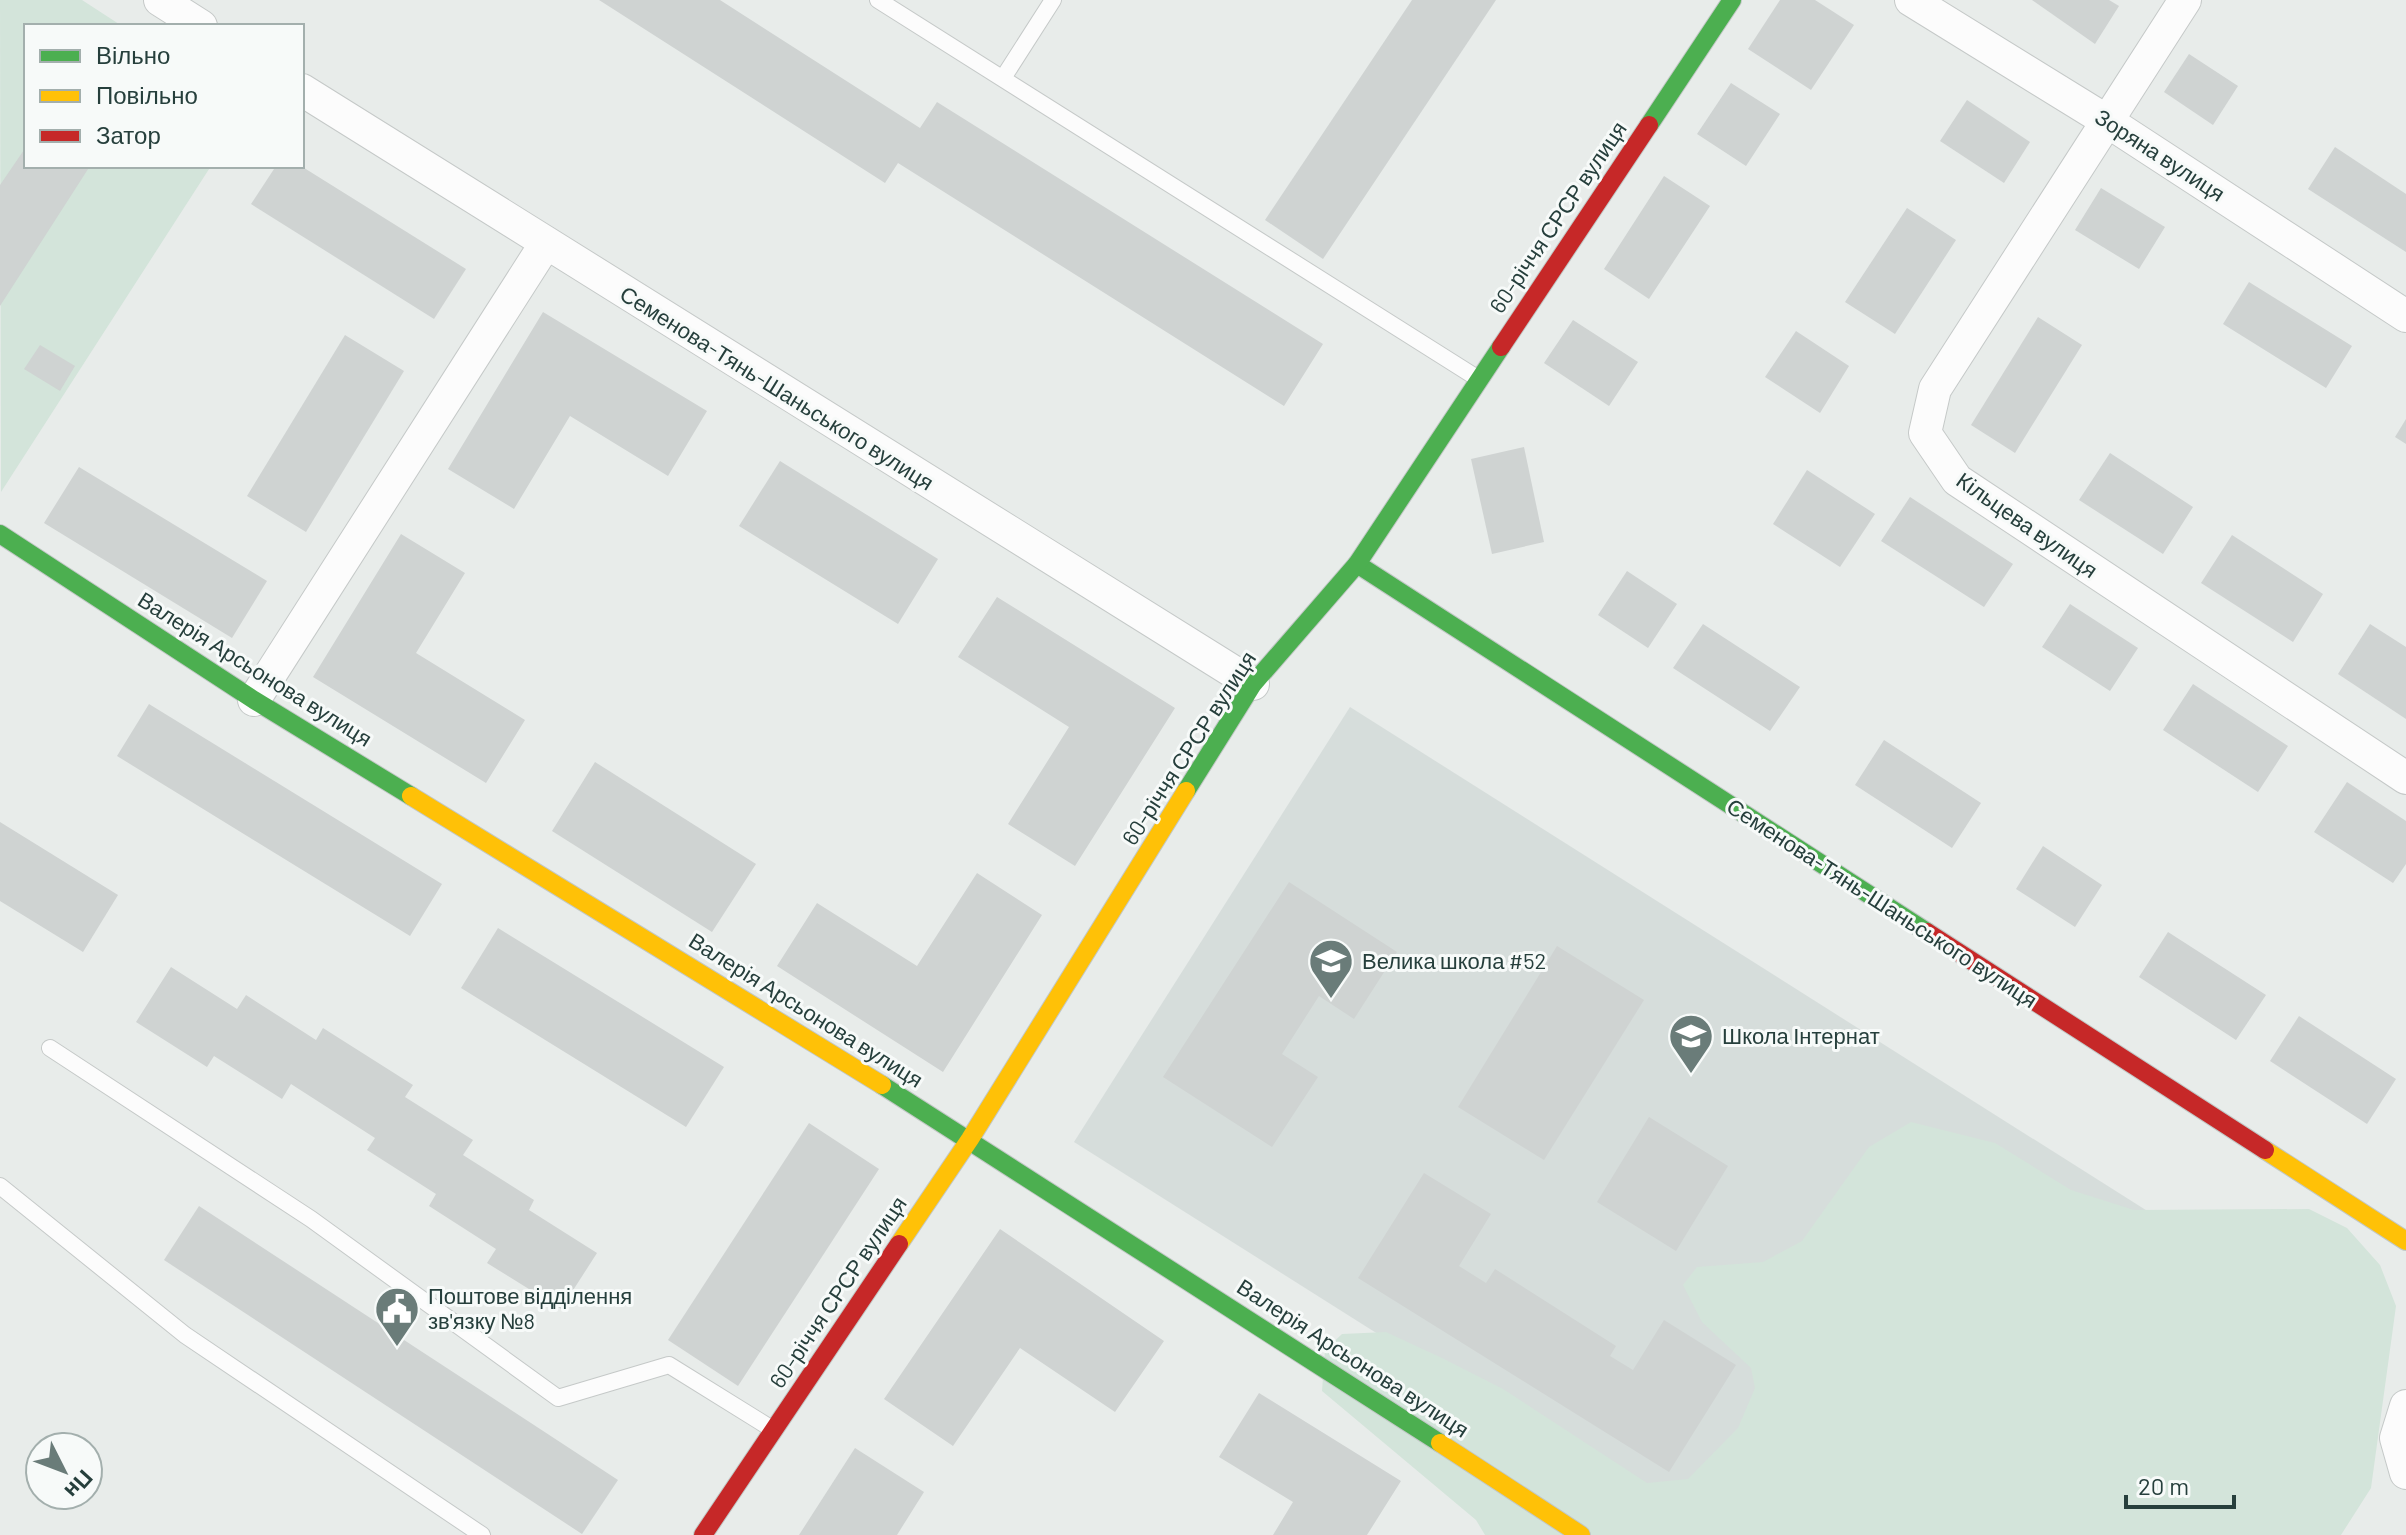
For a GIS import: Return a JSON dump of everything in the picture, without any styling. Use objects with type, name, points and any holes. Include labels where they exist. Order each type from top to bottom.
[{"type":"street","points":[[160,0],[198,24]]},
{"type":"street","name":"60-річчя СРСР вулиця","points":[[703,1535],[970,1139],[1253,684],[1357,564],[1732,0]]},
{"type":"street","name":"Зоряна вулиця","points":[[1911,0],[2107,121],[2406,316]]},
{"type":"street","name":"Кільцева вулиця","points":[[2185,0],[1935,389],[1925,433],[1957,480],[2406,778]]},
{"type":"street","name":"Семенова-Тянь-Шаньського вулиця","points":[[304,91],[1253,684]]},
{"type":"street","points":[[254,700],[546,243]]},
{"type":"street","name":"Валерія Арсьонова вулиця","points":[[0,534],[254,700],[970,1139],[1581,1535]]},
{"type":"street","name":"Семенова-Тянь-Шаньського вулиця","points":[[1357,564],[2406,1241]]},
{"type":"street","points":[[2406,1406],[2396,1438],[2406,1473]]},
{"type":"lane","points":[[878,0],[1478,378]]},
{"type":"lane","points":[[1003,78],[1053,0]]},
{"type":"lane","points":[[50,1048],[311,1219],[558,1398],[669,1365],[773,1430]]},
{"type":"lane","points":[[0,1186],[185,1335],[482,1535]]},
{"type":"shaded area","name":"Школа Інтернат","points":[[1350,707],[2383,1360],[1696,1535],[1074,1142]]},
{"type":"green space","points":[[0,0],[82,0],[119,24],[24,24],[24,168],[210,168],[1,492]]},
{"type":"green space","points":[[1911,1122],[1995,1143],[2071,1190],[2134,1210],[2309,1209],[2347,1228],[2380,1265],[2396,1306],[2371,1488],[2341,1535],[1485,1535],[1476,1520],[1322,1391],[1325,1350],[1342,1334],[1386,1332],[1503,1389],[1647,1483],[1688,1479],[1738,1428],[1755,1388],[1751,1368],[1702,1322],[1683,1285],[1697,1267],[1763,1262],[1802,1241],[1869,1147]]},
{"type":"building","points":[[599,0],[720,0],[920,128],[937,102],[1323,344],[1284,406],[898,163],[885,183]]},
{"type":"building","points":[[1412,0],[1496,0],[1323,259],[1265,220]]},
{"type":"building","points":[[1780,0],[1815,0],[1854,25],[1811,90],[1748,49]]},
{"type":"building","points":[[2032,0],[2109,0],[2119,6],[2095,44]]},
{"type":"building","points":[[2189,54],[2238,86],[2213,125],[2164,92]]},
{"type":"building","points":[[1731,83],[1780,114],[1746,166],[1697,134]]},
{"type":"building","points":[[1967,100],[2030,142],[2004,183],[1940,141]]},
{"type":"building","points":[[2335,147],[2406,194],[2406,252],[2308,189]]},
{"type":"building","points":[[24,150],[24,168],[89,168],[0,306],[0,185]]},
{"type":"building","points":[[275,168],[304,168],[466,269],[434,319],[251,204]]},
{"type":"building","points":[[1664,176],[1710,206],[1649,299],[1604,269]]},
{"type":"building","points":[[2101,188],[2165,227],[2139,269],[2075,230]]},
{"type":"building","points":[[1907,208],[1956,240],[1895,334],[1845,302]]},
{"type":"building","points":[[2249,282],[2352,346],[2326,388],[2223,324]]},
{"type":"building","points":[[543,312],[707,411],[668,476],[570,416],[514,509],[448,469]]},
{"type":"building","points":[[2038,317],[2082,345],[2015,453],[1971,425]]},
{"type":"building","points":[[1573,320],[1638,362],[1609,406],[1544,363]]},
{"type":"building","points":[[1796,331],[1849,366],[1820,413],[1765,377]]},
{"type":"building","points":[[345,335],[404,371],[306,532],[247,496]]},
{"type":"building","points":[[40,345],[75,366],[60,391],[24,369]]},
{"type":"building","points":[[2406,419],[2406,444],[2395,437]]},
{"type":"building","points":[[1524,447],[1544,542],[1492,554],[1471,459]]},
{"type":"building","points":[[2110,453],[2193,507],[2163,554],[2079,500]]},
{"type":"building","points":[[780,461],[938,559],[898,624],[739,526]]},
{"type":"building","points":[[79,467],[267,581],[232,638],[44,523]]},
{"type":"building","points":[[1807,470],[1875,514],[1840,567],[1773,524]]},
{"type":"building","points":[[1910,497],[2013,564],[1984,607],[1881,541]]},
{"type":"building","points":[[401,534],[465,573],[416,653],[525,720],[486,783],[313,677]]},
{"type":"building","points":[[2232,535],[2323,594],[2293,642],[2201,583]]},
{"type":"building","points":[[1627,571],[1677,604],[1648,648],[1598,615]]},
{"type":"building","points":[[997,597],[1175,708],[1075,866],[1008,824],[1069,727],[958,657]]},
{"type":"building","points":[[2070,604],[2138,648],[2110,691],[2042,647]]},
{"type":"building","points":[[1703,624],[1800,687],[1770,731],[1673,668]]},
{"type":"building","points":[[2370,624],[2406,647],[2406,719],[2338,674]]},
{"type":"building","points":[[2193,684],[2288,746],[2258,792],[2163,730]]},
{"type":"building","points":[[149,704],[442,884],[410,936],[117,756]]},
{"type":"building","points":[[1884,740],[1981,803],[1952,848],[1855,785]]},
{"type":"building","points":[[595,762],[756,864],[712,932],[552,831]]},
{"type":"building","points":[[2347,782],[2406,821],[2406,864],[2393,883],[2314,832]]},
{"type":"building","points":[[0,822],[118,895],[83,952],[0,901]]},
{"type":"building","points":[[2043,846],[2102,885],[2075,927],[2016,889]]},
{"type":"building","points":[[977,873],[1042,915],[943,1072],[777,966],[817,903],[917,966]]},
{"type":"building","points":[[1289,882],[1397,952],[1354,1019],[1319,996],[1282,1054],[1318,1077],[1272,1147],[1163,1077]]},
{"type":"building","points":[[498,928],[724,1067],[686,1127],[461,988]]},
{"type":"building","points":[[2168,932],[2266,995],[2236,1040],[2139,977]]},
{"type":"building","points":[[1557,946],[1644,1000],[1544,1160],[1458,1107]]},
{"type":"building","points":[[171,967],[237,1009],[246,995],[316,1040],[323,1028],[413,1085],[405,1097],[473,1140],[463,1155],[534,1200],[529,1210],[597,1253],[561,1309],[487,1263],[496,1249],[429,1206],[436,1194],[367,1150],[375,1138],[291,1084],[282,1099],[214,1056],[207,1067],[136,1022]]},
{"type":"building","points":[[2299,1016],[2396,1079],[2367,1124],[2270,1061]]},
{"type":"building","points":[[1649,1117],[1728,1166],[1676,1251],[1597,1202]]},
{"type":"building","points":[[809,1123],[879,1169],[738,1386],[668,1340]]},
{"type":"building","points":[[1424,1173],[1491,1214],[1459,1266],[1486,1283],[1495,1269],[1616,1346],[1610,1356],[1633,1370],[1664,1320],[1736,1365],[1669,1472],[1358,1278]]},
{"type":"building","points":[[199,1206],[618,1480],[582,1534],[164,1260]]},
{"type":"building","points":[[1000,1229],[1164,1341],[1115,1412],[1020,1348],[953,1446],[884,1399]]},
{"type":"building","points":[[1259,1393],[1401,1481],[1367,1535],[1273,1535],[1293,1502],[1219,1457]]},
{"type":"building","points":[[855,1448],[924,1492],[897,1535],[799,1535]]},
{"type":"traffic: fast","points":[[1649,125],[1732,0]]},
{"type":"traffic: fast","points":[[1186,791],[1253,684],[1357,564],[1501,347]]},
{"type":"traffic: fast","points":[[0,534],[254,700],[411,796]]},
{"type":"traffic: fast","points":[[1357,564],[1927,932]]},
{"type":"traffic: fast","points":[[882,1085],[1440,1443]]},
{"type":"traffic: slow","points":[[899,1244],[970,1139],[1186,791]]},
{"type":"traffic: slow","points":[[411,796],[882,1085]]},
{"type":"traffic: slow","points":[[2265,1150],[2406,1241]]},
{"type":"traffic: slow","points":[[1440,1443],[1581,1535]]},
{"type":"traffic: jam","points":[[1501,347],[1649,125]]},
{"type":"traffic: jam","points":[[1927,932],[2265,1150]]},
{"type":"traffic: jam","points":[[703,1535],[899,1244]]},
{"type":"place","name":"Велика школа #52","points":[[1331,1000]]},
{"type":"place","name":"Школа Інтернат","points":[[1691,1075]]},
{"type":"place","name":"Поштове відділення зв'язку №8","points":[[397,1348]]}]
